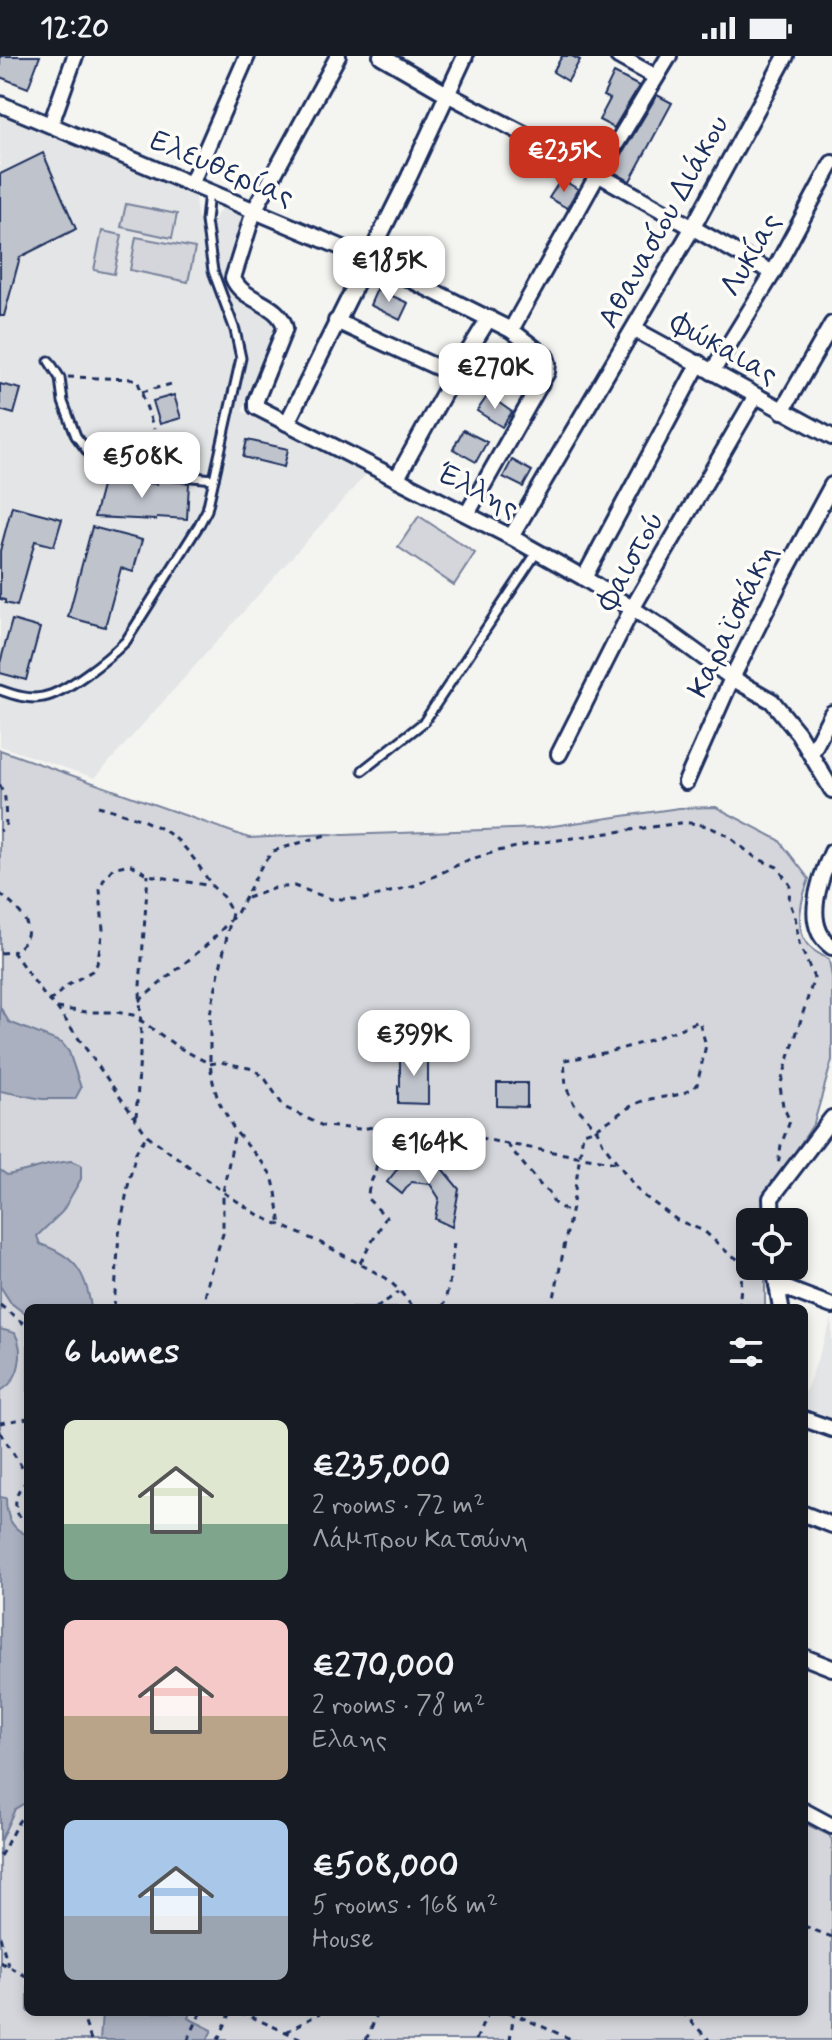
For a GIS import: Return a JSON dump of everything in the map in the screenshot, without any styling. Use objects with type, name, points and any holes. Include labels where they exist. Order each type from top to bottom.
[{"type":"street","points":[[51,124],[75,56]]},
{"type":"street","points":[[191,184],[247,56]]},
{"type":"street","points":[[254,211],[338,56]]},
{"type":"street","points":[[381,56],[773,273]]},
{"type":"street","points":[[287,423],[409,177],[465,56]]},
{"type":"street","points":[[618,56],[656,77]]},
{"type":"street","points":[[511,330],[598,174],[669,56]]},
{"type":"street","name":"Αθανασίου Διάκου","points":[[511,537],[693,227],[786,56]]},
{"type":"street","name":"Ελευθερίας","points":[[0,104],[367,258],[511,330],[546,357],[547,372],[467,514]]},
{"type":"street","name":"Λυκίας","points":[[712,372],[773,273],[832,163]]},
{"type":"street","name":"Έλλης","points":[[254,211],[233,278],[242,291],[278,314],[285,328],[256,400],[256,407],[511,537],[584,578],[675,636],[732,678],[772,701],[811,754],[832,790]]},
{"type":"street","points":[[397,478],[489,318]]},
{"type":"street","points":[[336,321],[454,375]]},
{"type":"street","points":[[782,411],[832,324]]},
{"type":"street","name":"Φώκαιας","points":[[634,329],[832,437]]},
{"type":"street","points":[[584,578],[699,363]]},
{"type":"street","name":"Φαιστού","points":[[559,754],[632,609],[755,397]]},
{"type":"street","name":"Καραϊσκάκη","points":[[686,782],[732,678],[832,485]]},
{"type":"street","points":[[811,754],[832,713]]},
{"type":"street","points":[[832,852],[816,899],[816,925],[818,933],[832,947]]},
{"type":"street","points":[[771,1208],[771,1198],[826,1137],[832,1118]]},
{"type":"street","points":[[776,1280],[780,1304]]},
{"type":"street","points":[[777,1285],[832,1306]]},
{"type":"street","points":[[808,1420],[832,1429]]},
{"type":"street","points":[[808,1516],[832,1525]]},
{"type":"street","points":[[808,1659],[832,1668]]},
{"type":"street","points":[[808,1813],[831,1822]]},
{"type":"lane","points":[[0,690],[30,698],[44,697],[86,674],[112,655],[126,641],[207,510],[241,358],[235,330],[213,271],[206,221],[209,192]]},
{"type":"lane","points":[[49,361],[60,378],[63,402],[76,436],[95,461],[130,471],[214,479]]},
{"type":"lane","points":[[363,770],[424,722],[537,552]]},
{"type":"path","points":[[60,378],[135,379],[154,429]]},
{"type":"path","points":[[142,392],[175,383]]},
{"type":"path","points":[[0,785],[5,798],[6,827],[0,831]]},
{"type":"path","points":[[98,806],[123,812],[169,834],[195,860],[232,913],[210,1014],[210,1064],[218,1100],[235,1131],[272,1176],[281,1226]]},
{"type":"path","points":[[247,898],[275,888],[294,886],[331,899],[364,899],[416,885],[468,860],[498,851],[680,823],[707,826],[725,834],[756,858],[777,867],[790,885],[789,901],[799,943],[814,978],[780,1086],[783,1106],[790,1121],[777,1168]]},
{"type":"path","points":[[139,1001],[209,943],[237,913],[262,865],[273,851],[329,834]]},
{"type":"path","points":[[49,1002],[97,964],[103,930],[100,889],[107,873],[113,868],[132,865],[148,875],[212,886]]},
{"type":"path","points":[[135,1120],[148,875]]},
{"type":"path","points":[[0,894],[20,913],[28,927],[27,938],[13,952],[0,953]]},
{"type":"path","points":[[13,952],[49,1002],[57,1008],[147,1135],[223,1192],[281,1226],[321,1243],[386,1278],[410,1304]]},
{"type":"path","points":[[57,1008],[133,1015],[178,1047],[210,1064],[220,1062],[254,1069],[266,1080],[284,1107],[323,1126],[361,1129],[385,1125],[390,1121],[405,1121],[507,1144],[617,1163]]},
{"type":"path","points":[[553,1304],[583,1133],[597,1130],[639,1102],[685,1094],[697,1085],[706,1045],[699,1021],[651,1041],[603,1054],[564,1060],[566,1087],[574,1104],[597,1130],[604,1145],[640,1193],[661,1210],[704,1231],[736,1257]]},
{"type":"path","points":[[360,1263],[386,1217],[368,1199],[368,1183],[375,1173],[385,1125]]},
{"type":"path","points":[[204,1304],[223,1234],[223,1192],[235,1131]]},
{"type":"path","points":[[114,1304],[119,1234],[131,1169],[136,1152],[147,1135]]},
{"type":"path","points":[[507,1144],[549,1192],[554,1203],[570,1213]]},
{"type":"path","points":[[755,1208],[758,1199]]},
{"type":"path","points":[[444,1304],[454,1242]]},
{"type":"path","points":[[739,1304],[741,1280]]},
{"type":"path","points":[[769,1280],[777,1285]]},
{"type":"path","points":[[382,1304],[400,1291]]},
{"type":"path","points":[[0,1305],[24,1322]]},
{"type":"path","points":[[0,1423],[24,1419]]},
{"type":"path","points":[[0,1432],[24,1472]]},
{"type":"path","points":[[24,1483],[18,1490],[15,1504],[17,1514],[24,1520]]},
{"type":"path","points":[[0,1856],[10,1842],[18,1820],[24,1815]]},
{"type":"path","points":[[808,1928],[832,1937]]},
{"type":"path","points":[[0,1937],[9,1968]]},
{"type":"path","points":[[0,1962],[24,1975]]},
{"type":"path","points":[[82,2016],[91,2040]]},
{"type":"path","points":[[188,2040],[199,2016]]},
{"type":"path","points":[[218,2040],[229,2016]]},
{"type":"path","points":[[249,2016],[304,2040]]},
{"type":"path","points":[[286,2032],[315,2016]]},
{"type":"path","points":[[366,2040],[376,2016]]},
{"type":"path","points":[[476,2040],[486,2016]]},
{"type":"path","points":[[510,2040],[512,2016]]},
{"type":"path","points":[[519,2016],[573,2040]]},
{"type":"path","points":[[686,2016],[709,2040]]},
{"type":"shaded area","points":[[0,112],[194,193],[198,219],[213,222],[223,205],[244,215],[245,224],[225,278],[230,289],[276,319],[277,334],[242,411],[368,472],[95,778],[0,746]]},
{"type":"shaded area","points":[[126,204],[177,214],[172,238],[121,227]]},
{"type":"shaded area","points":[[102,231],[122,235],[114,274],[94,270]]},
{"type":"shaded area","points":[[136,237],[195,248],[188,282],[130,270]]},
{"type":"shaded area","points":[[419,516],[475,553],[454,585],[398,547]]},
{"type":"shaded area","points":[[0,750],[249,838],[539,828],[679,808],[716,807],[779,840],[809,879],[802,903],[801,929],[809,946],[829,960],[832,977],[832,1060],[814,1123],[765,1199],[765,1208],[736,1208],[736,1280],[765,1280],[765,1304],[24,1304],[24,2016],[808,2016],[808,1825],[829,1835],[832,1840],[832,2040],[0,2040]]},
{"type":"shaded area","points":[[832,1319],[832,1418],[808,1409],[808,1385]]},
{"type":"water","points":[[0,1007],[9,1022],[62,1043],[69,1052],[81,1088],[75,1099],[42,1099],[0,1091]]},
{"type":"water","points":[[71,1161],[81,1165],[81,1179],[62,1212],[37,1236],[40,1244],[62,1254],[77,1267],[86,1284],[90,1304],[24,1304],[24,1313],[11,1303],[0,1286],[0,1170],[7,1175]]},
{"type":"water","points":[[0,1329],[15,1333],[20,1357],[12,1380],[0,1391]]},
{"type":"water","points":[[0,1497],[6,1498],[8,1516],[24,1533],[24,1803],[15,1809],[0,1841]]},
{"type":"water","points":[[102,2016],[189,2016],[212,2030],[207,2040],[100,2040]]},
{"type":"building","points":[[0,56],[40,56],[28,88],[0,77]]},
{"type":"building","points":[[562,56],[580,60],[568,81],[553,72]]},
{"type":"building","points":[[614,73],[639,86],[614,128],[599,120],[610,99],[603,96]]},
{"type":"building","points":[[657,95],[672,103],[630,181],[612,171]]},
{"type":"building","points":[[43,153],[76,229],[20,257],[4,316],[0,316],[0,174]]},
{"type":"building","points":[[561,179],[578,189],[567,208],[549,198]]},
{"type":"building","points":[[377,289],[408,303],[400,320],[370,305]]},
{"type":"building","points":[[0,384],[21,389],[14,414],[0,410]]},
{"type":"building","points":[[174,395],[181,418],[160,424],[153,401]]},
{"type":"building","points":[[488,395],[512,412],[502,427],[477,411]]},
{"type":"building","points":[[463,430],[487,442],[476,462],[453,449]]},
{"type":"building","points":[[247,440],[288,449],[284,467],[243,457]]},
{"type":"building","points":[[512,460],[532,471],[523,487],[503,477]]},
{"type":"building","points":[[105,475],[135,482],[157,484],[157,480],[189,483],[187,519],[94,517]]},
{"type":"building","points":[[12,506],[62,519],[54,546],[35,541],[17,606],[0,599],[0,551]]},
{"type":"building","points":[[92,527],[142,540],[133,572],[121,568],[105,627],[68,617]]},
{"type":"building","points":[[12,620],[40,628],[26,680],[0,673]]},
{"type":"building","points":[[400,1052],[428,1052],[428,1104],[398,1103]]},
{"type":"building","points":[[497,1083],[527,1083],[527,1107],[497,1106]]},
{"type":"building","points":[[403,1162],[439,1165],[459,1189],[452,1227],[435,1219],[439,1198],[430,1184],[411,1182],[402,1194],[387,1182]]}]
